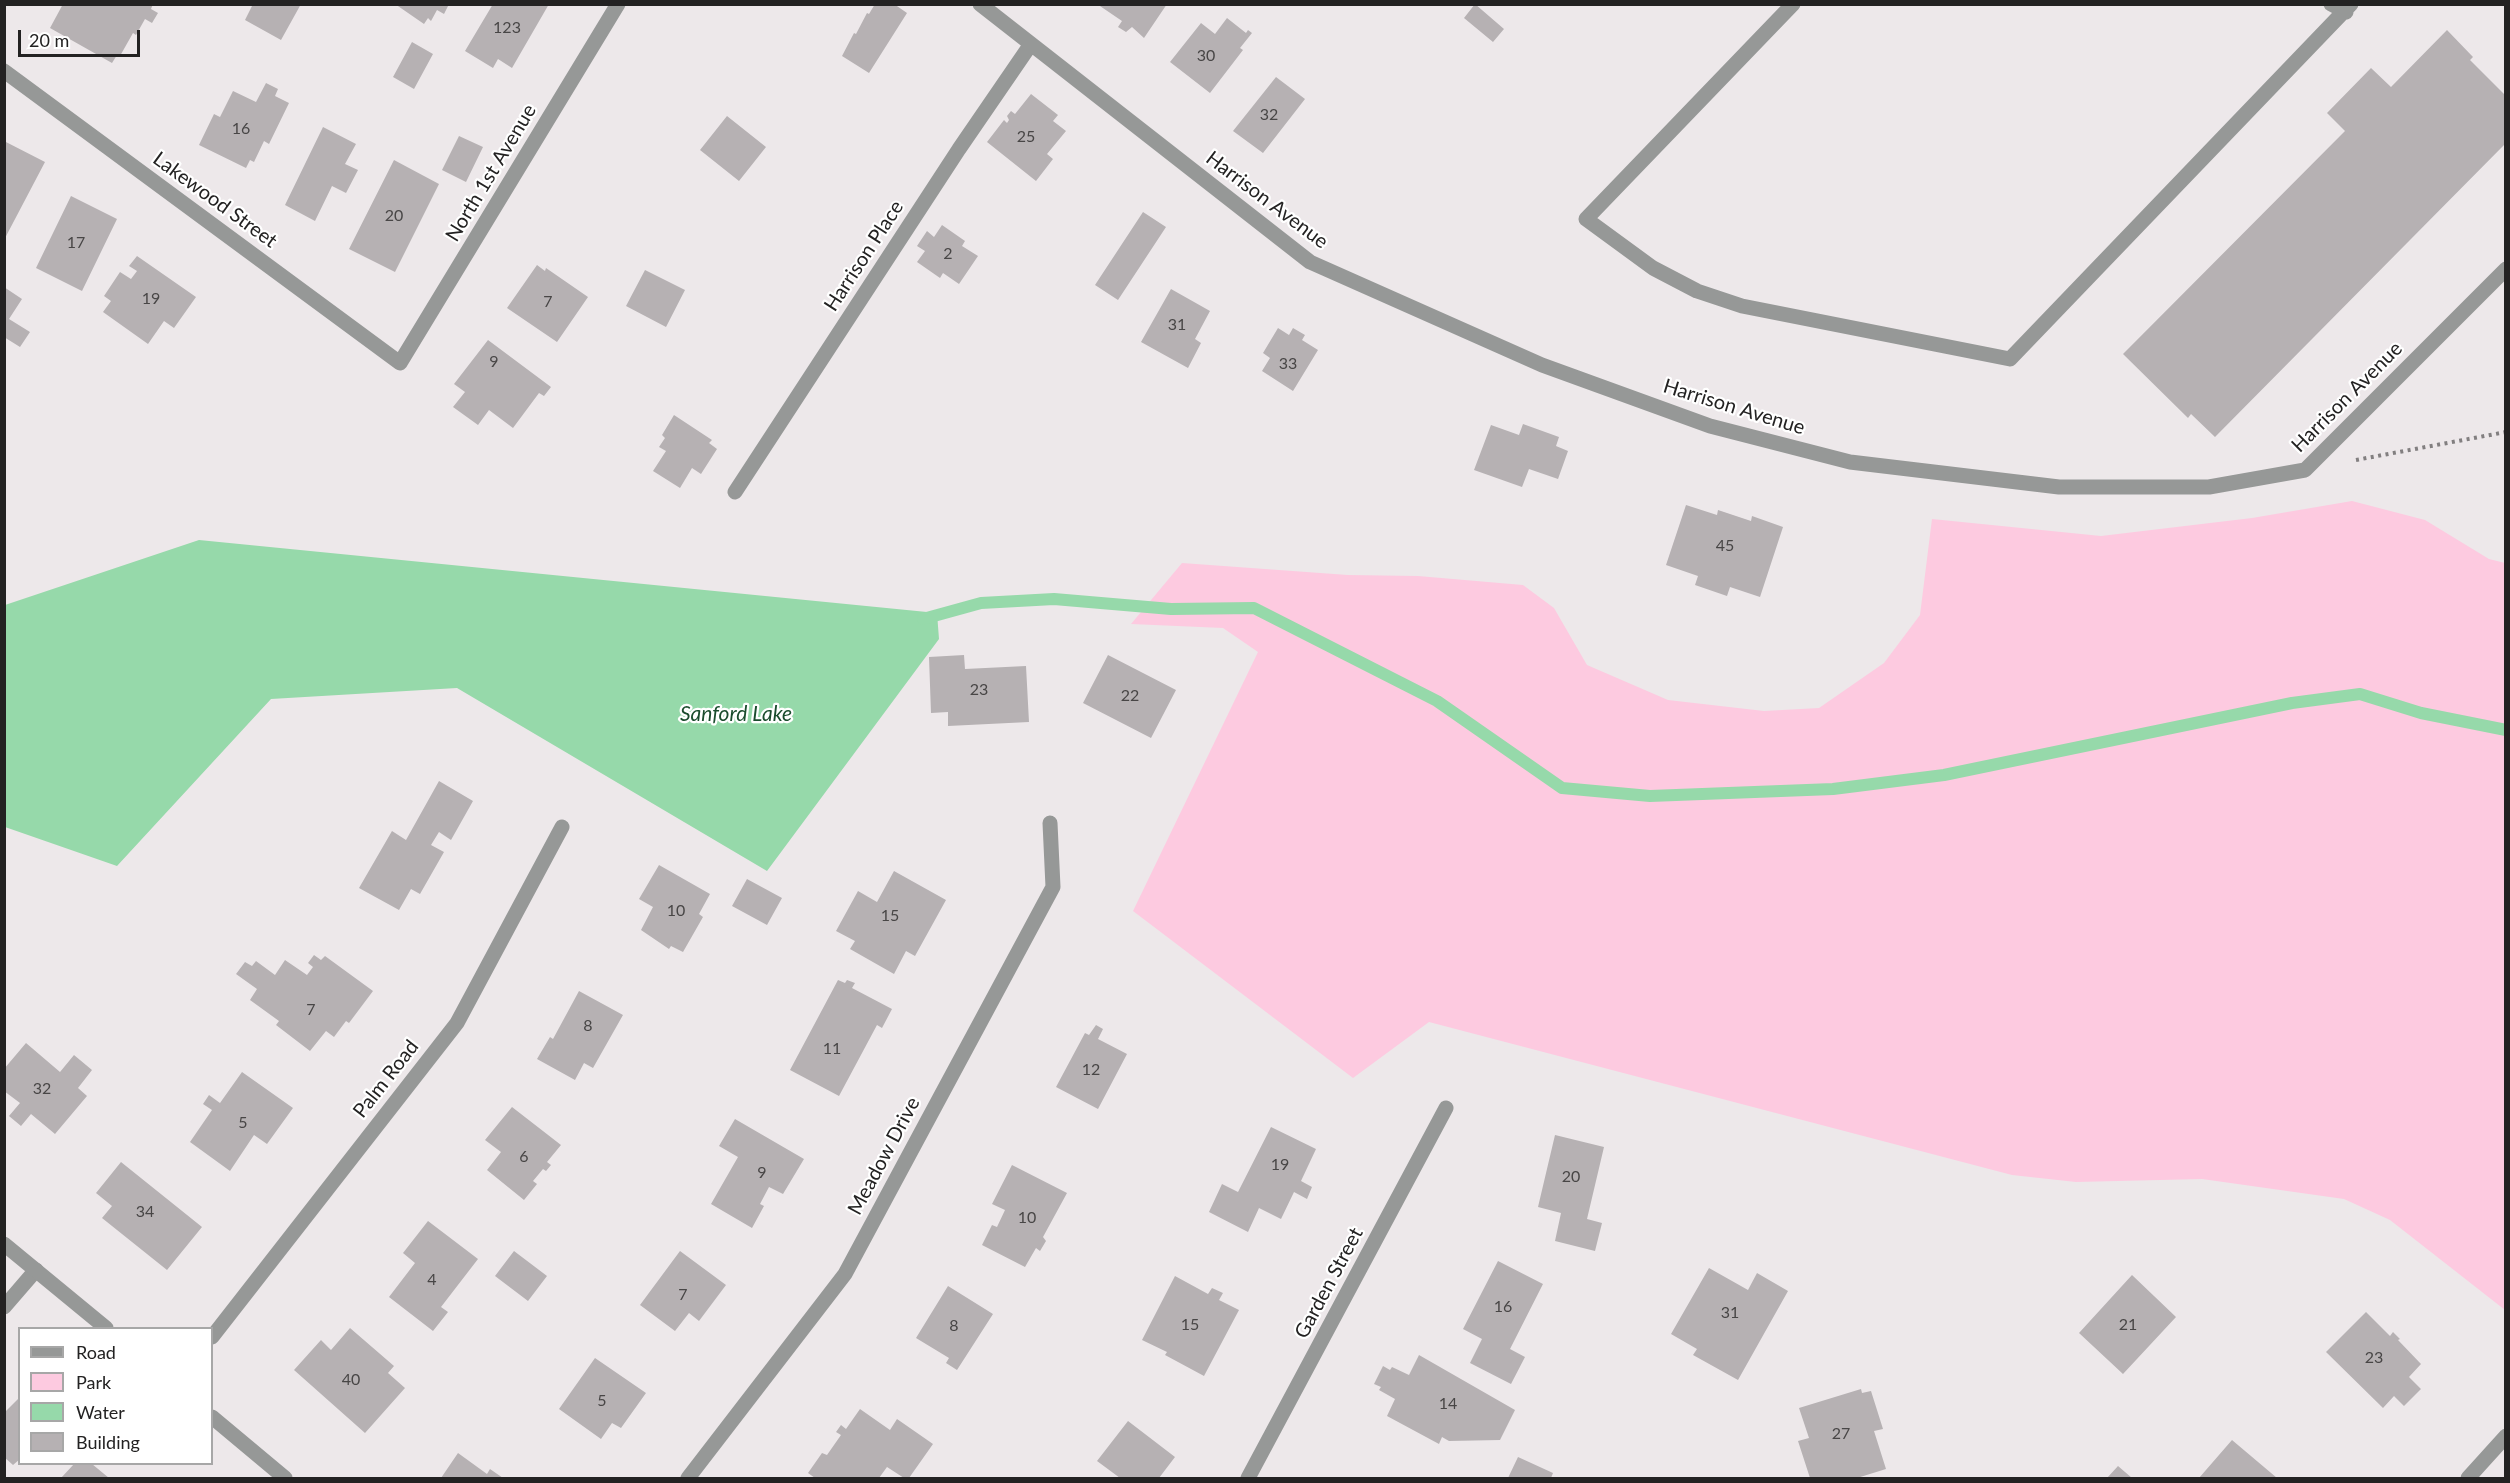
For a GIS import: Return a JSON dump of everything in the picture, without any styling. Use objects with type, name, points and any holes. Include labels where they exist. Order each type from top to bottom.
[{"type":"street","name":"North 1st Avenue","points":[[400,363],[618,4]]},
{"type":"street","name":"Harrison Avenue","points":[[980,4],[1310,262],[1542,364],[1710,426],[1850,462],[2059,487],[2210,488],[2305,470],[2505,269]]},
{"type":"street","points":[[1793,4],[1586,219],[1653,268],[1697,291],[1742,306],[2010,359],[2348,8]]},
{"type":"street","points":[[2331,4],[2348,8]]},
{"type":"street","name":"Harrison Place","points":[[735,492],[959,149],[1031,44]]},
{"type":"street","name":"Lakewood Street","points":[[4,71],[400,363]]},
{"type":"street","name":"Meadow Drive","points":[[688,1479],[845,1274],[1053,887],[1050,823]]},
{"type":"street","name":"Palm Road","points":[[213,1336],[457,1023],[562,826]]},
{"type":"street","name":"Garden Street","points":[[1248,1479],[1446,1108]]},
{"type":"street","points":[[4,1244],[104,1327]]},
{"type":"street","points":[[4,1307],[36,1270]]},
{"type":"street","points":[[213,1418],[285,1479]]},
{"type":"street","points":[[2468,1479],[2505,1436]]},
{"type":"path","points":[[2352,461],[2505,432]]},
{"type":"green space","points":[[2352,501],[2425,520],[2489,559],[2505,563],[2505,1310],[2390,1220],[2344,1199],[2202,1179],[2076,1182],[2012,1175],[1429,1022],[1353,1078],[1133,911],[1258,652],[1223,628],[1131,624],[1182,563],[1348,575],[1418,576],[1523,585],[1554,608],[1587,665],[1668,700],[1764,711],[1819,708],[1884,663],[1920,615],[1932,519],[2101,536],[2252,518]]},
{"type":"water","name":"Sanford Lake","points":[[199,540],[937,613],[939,639],[767,871],[457,688],[271,699],[117,866],[5,827],[5,605]]},
{"type":"building","points":[[63,4],[153,4],[151,9],[158,13],[152,23],[145,19],[136,35],[133,33],[120,56],[117,55],[112,63],[50,28]]},
{"type":"building","points":[[253,4],[301,4],[281,40],[245,20]]},
{"type":"building","points":[[395,4],[449,4],[444,14],[437,10],[431,21],[428,18],[424,24]]},
{"type":"building","points":[[493,4],[549,4],[512,68],[498,59],[493,68],[465,51]]},
{"type":"building","points":[[875,4],[894,4],[907,13],[869,73],[842,56],[854,33],[856,34],[867,13],[869,14]]},
{"type":"building","points":[[1097,4],[1167,4],[1144,38],[1132,27],[1126,32],[1118,27],[1122,21]]},
{"type":"building","points":[[1475,4],[1504,29],[1493,42],[1464,18]]},
{"type":"building","points":[[1227,18],[1246,33],[1248,30],[1252,33],[1240,48],[1243,50],[1210,93],[1170,62],[1201,23],[1215,34]]},
{"type":"building","points":[[2447,30],[2473,57],[2470,60],[2506,96],[2506,143],[2215,437],[2191,414],[2188,418],[2123,354],[2345,131],[2327,113],[2371,68],[2391,87]]},
{"type":"building","points":[[412,42],[433,54],[414,89],[393,77]]},
{"type":"building","points":[[1276,77],[1305,99],[1263,153],[1233,131]]},
{"type":"building","points":[[266,83],[278,89],[275,96],[289,103],[269,144],[264,141],[254,162],[250,160],[246,168],[199,145],[214,114],[220,117],[233,91],[256,102]]},
{"type":"building","points":[[1031,94],[1058,115],[1053,121],[1066,131],[1047,154],[1053,159],[1036,181],[987,142],[1004,120],[1007,123],[1009,120],[1007,116],[1011,111],[1015,114]]},
{"type":"building","points":[[727,116],[766,147],[739,181],[700,150]]},
{"type":"building","points":[[323,127],[356,144],[345,164],[358,170],[346,193],[332,186],[315,221],[285,205]]},
{"type":"building","points":[[459,136],[483,147],[466,182],[442,170]]},
{"type":"building","points":[[4,141],[45,162],[4,240]]},
{"type":"building","points":[[394,160],[439,184],[395,272],[349,249]]},
{"type":"building","points":[[71,196],[117,219],[82,291],[36,268]]},
{"type":"building","points":[[1143,212],[1166,227],[1118,300],[1095,285]]},
{"type":"building","points":[[942,225],[965,241],[962,246],[978,256],[959,284],[943,273],[940,278],[917,262],[925,251],[917,246],[927,231],[934,237]]},
{"type":"building","points":[[137,256],[196,297],[174,328],[164,321],[148,344],[103,312],[111,301],[104,296],[120,272],[131,279],[137,271],[129,266]]},
{"type":"building","points":[[537,265],[545,271],[546,268],[588,297],[557,342],[507,308]]},
{"type":"building","points":[[645,270],[685,290],[666,327],[626,306]]},
{"type":"building","points":[[4,287],[22,299],[9,319],[30,332],[20,347],[4,337]]},
{"type":"building","points":[[1171,289],[1210,311],[1195,339],[1201,343],[1188,368],[1141,342]]},
{"type":"building","points":[[1278,328],[1289,335],[1293,328],[1305,335],[1302,340],[1318,350],[1293,391],[1262,371],[1270,358],[1263,353]]},
{"type":"building","points":[[488,340],[551,387],[544,396],[539,393],[513,428],[489,410],[478,425],[453,407],[465,392],[454,384]]},
{"type":"building","points":[[674,415],[712,440],[709,443],[717,449],[701,474],[692,468],[680,488],[653,471],[666,451],[659,447],[665,438],[662,435]]},
{"type":"building","points":[[1523,424],[1559,437],[1556,446],[1568,451],[1558,479],[1529,469],[1522,487],[1474,470],[1491,425],[1519,435]]},
{"type":"building","points":[[1686,505],[1717,515],[1718,510],[1751,521],[1752,516],[1783,527],[1760,597],[1730,587],[1727,596],[1695,585],[1698,576],[1666,565]]},
{"type":"building","points":[[964,655],[965,669],[1026,666],[1029,722],[948,726],[948,712],[931,713],[929,657]]},
{"type":"building","points":[[1108,655],[1176,690],[1151,738],[1083,703]]},
{"type":"building","points":[[439,781],[473,801],[451,840],[439,832],[431,845],[444,852],[420,894],[411,889],[399,910],[359,888],[392,831],[406,840]]},
{"type":"building","points":[[659,865],[710,894],[699,914],[703,917],[683,952],[671,946],[669,949],[641,930],[653,907],[639,899]]},
{"type":"building","points":[[894,871],[946,900],[915,956],[906,951],[894,974],[850,949],[855,941],[836,931],[858,891],[877,902]]},
{"type":"building","points":[[747,879],[782,898],[767,925],[732,906]]},
{"type":"building","points":[[314,955],[321,960],[325,956],[373,991],[349,1023],[346,1021],[334,1037],[326,1031],[310,1051],[276,1025],[279,1021],[250,1000],[257,989],[236,974],[245,962],[252,966],[256,961],[275,975],[285,960],[307,975],[313,967],[308,963]]},
{"type":"building","points":[[838,980],[855,983],[852,988],[892,1009],[882,1028],[877,1025],[839,1096],[790,1070]]},
{"type":"building","points":[[579,991],[623,1015],[593,1068],[584,1063],[575,1080],[537,1059],[550,1037],[553,1039]]},
{"type":"building","points":[[1096,1025],[1103,1029],[1098,1039],[1127,1054],[1098,1109],[1056,1087],[1085,1033],[1089,1035]]},
{"type":"building","points":[[26,1043],[60,1072],[74,1055],[92,1070],[78,1088],[87,1096],[55,1134],[31,1114],[21,1126],[9,1116],[20,1103],[4,1091],[4,1069]]},
{"type":"building","points":[[242,1072],[293,1108],[267,1144],[254,1135],[230,1171],[190,1142],[212,1110],[203,1104],[209,1095],[220,1103]]},
{"type":"building","points":[[512,1107],[561,1145],[547,1162],[551,1165],[546,1171],[543,1169],[533,1181],[537,1184],[524,1200],[487,1170],[501,1152],[485,1140]]},
{"type":"building","points":[[735,1119],[804,1159],[783,1194],[769,1187],[760,1204],[764,1206],[752,1228],[711,1204],[738,1157],[719,1146]]},
{"type":"building","points":[[1271,1127],[1316,1149],[1301,1181],[1312,1187],[1307,1199],[1294,1192],[1281,1219],[1259,1208],[1248,1232],[1209,1212],[1222,1184],[1238,1192]]},
{"type":"building","points":[[1555,1135],[1604,1147],[1587,1219],[1602,1223],[1595,1251],[1555,1241],[1561,1213],[1538,1207]]},
{"type":"building","points":[[121,1162],[202,1227],[167,1270],[102,1218],[112,1206],[96,1193]]},
{"type":"building","points":[[1012,1165],[1067,1193],[1043,1237],[1046,1241],[1040,1251],[1036,1248],[1025,1267],[982,1245],[992,1225],[997,1227],[1005,1210],[992,1204]]},
{"type":"building","points":[[428,1221],[478,1259],[441,1307],[448,1312],[433,1331],[389,1297],[415,1263],[403,1253]]},
{"type":"building","points":[[514,1251],[547,1276],[528,1301],[495,1276]]},
{"type":"building","points":[[680,1251],[726,1285],[699,1321],[689,1313],[675,1331],[640,1305]]},
{"type":"building","points":[[1498,1261],[1543,1284],[1510,1349],[1525,1357],[1511,1384],[1470,1363],[1482,1339],[1463,1329]]},
{"type":"building","points":[[1709,1268],[1748,1290],[1757,1273],[1788,1291],[1738,1380],[1693,1355],[1697,1349],[1671,1334]]},
{"type":"building","points":[[2132,1275],[2176,1317],[2123,1374],[2079,1333]]},
{"type":"building","points":[[1175,1276],[1208,1294],[1212,1288],[1223,1293],[1219,1300],[1239,1310],[1204,1376],[1165,1355],[1167,1352],[1142,1340]]},
{"type":"building","points":[[948,1286],[993,1314],[957,1370],[946,1363],[949,1358],[916,1338]]},
{"type":"building","points":[[2366,1312],[2390,1336],[2393,1332],[2421,1364],[2409,1377],[2421,1389],[2404,1406],[2394,1396],[2383,1408],[2326,1352]]},
{"type":"building","points":[[350,1328],[394,1366],[388,1373],[405,1388],[365,1433],[294,1370],[321,1340],[331,1350]]},
{"type":"building","points":[[1419,1355],[1515,1410],[1500,1440],[1449,1441],[1442,1437],[1439,1444],[1387,1416],[1395,1399],[1379,1390],[1381,1387],[1374,1384],[1383,1366],[1390,1370],[1392,1367],[1409,1375]]},
{"type":"building","points":[[595,1358],[646,1393],[621,1428],[612,1423],[601,1439],[559,1409]]},
{"type":"building","points":[[1861,1389],[1862,1393],[1871,1391],[1883,1429],[1874,1431],[1886,1469],[1857,1478],[1810,1478],[1798,1441],[1809,1438],[1799,1408]]},
{"type":"building","points":[[18,1399],[18,1461],[13,1465],[4,1457],[4,1413]]},
{"type":"building","points":[[860,1409],[890,1430],[897,1419],[933,1444],[909,1478],[904,1478],[887,1467],[879,1478],[815,1478],[808,1473],[822,1453],[827,1455],[841,1435],[836,1432],[841,1425],[846,1429]]},
{"type":"building","points":[[1128,1421],[1175,1457],[1159,1478],[1120,1478],[1097,1461]]},
{"type":"building","points":[[2232,1440],[2277,1478],[2199,1478]]},
{"type":"building","points":[[458,1453],[487,1474],[490,1469],[503,1478],[441,1478]]},
{"type":"building","points":[[1518,1457],[1553,1473],[1551,1478],[1508,1478]]},
{"type":"building","points":[[73,1465],[93,1465],[109,1478],[61,1478]]},
{"type":"building","points":[[2118,1466],[2132,1478],[2107,1478]]},
{"type":"waterway","points":[[923,619],[981,603],[1054,599],[1171,609],[1254,608],[1437,701],[1562,788],[1650,796],[1833,789],[1944,775],[2292,703],[2360,694],[2421,713],[2506,730]]}]
